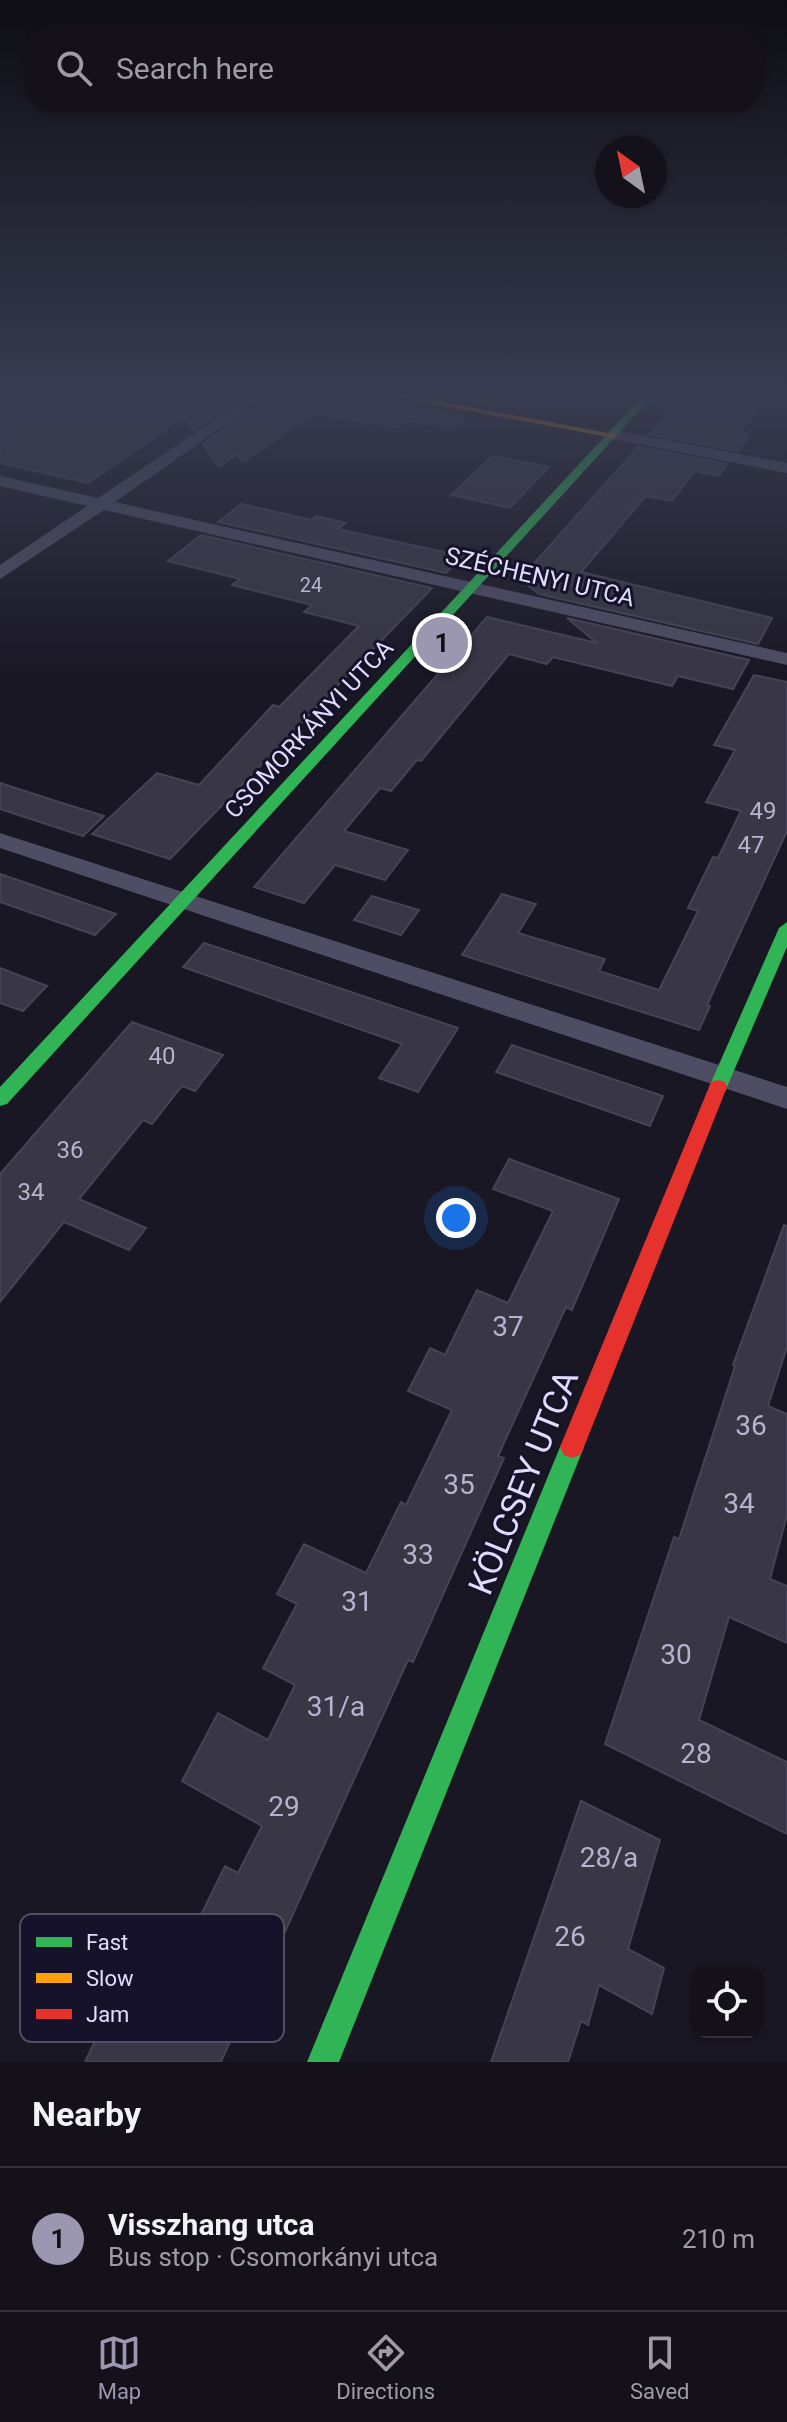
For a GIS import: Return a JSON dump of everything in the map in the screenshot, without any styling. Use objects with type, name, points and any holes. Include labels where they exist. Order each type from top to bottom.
[{"type":"street","name":"SZÉCHENYI UTCA","points":[[22,486],[787,659]]},
{"type":"street","points":[[0,573],[125,486]]},
{"type":"street","name":"CSOMORKÁNYI UTCA","points":[[0,1099],[566,486]]},
{"type":"street","points":[[0,840],[787,1098]]},
{"type":"street","name":"KÖLCSEY UTCA","points":[[323,2062],[722,1076],[787,928]]},
{"type":"building","points":[[460,486],[531,486],[510,508],[451,495]]},
{"type":"building","points":[[603,486],[683,486],[672,501],[646,496],[581,572],[772,618],[758,644],[539,594],[520,579]]},
{"type":"building","points":[[241,504],[312,520],[316,516],[346,523],[338,529],[463,556],[446,573],[218,522]]},
{"type":"building","points":[[201,535],[432,588],[170,859],[92,834],[157,773],[199,785],[273,705],[279,707],[359,626],[304,612],[312,605],[232,585],[240,579],[168,561]]},
{"type":"building","points":[[487,617],[597,643],[567,618],[749,660],[733,689],[678,676],[672,686],[553,657],[547,664],[509,654],[421,761],[417,760],[391,791],[380,788],[344,831],[408,850],[385,880],[335,865],[304,903],[254,887]]},
{"type":"building","points":[[754,675],[787,682],[787,831],[707,1005],[710,1006],[699,1030],[462,955],[502,894],[536,904],[518,933],[605,959],[599,971],[659,990],[698,911],[688,908],[713,857],[718,858],[741,811],[706,802],[735,750],[714,745]]},
{"type":"building","points":[[0,783],[104,816],[83,836],[0,809]]},
{"type":"building","points":[[0,874],[116,914],[95,935],[0,902]]},
{"type":"building","points":[[372,896],[419,910],[401,935],[354,920]]},
{"type":"building","points":[[204,943],[458,1028],[418,1092],[379,1078],[402,1044],[183,967]]},
{"type":"building","points":[[0,968],[47,986],[23,1011],[0,1003]]},
{"type":"building","points":[[132,1022],[223,1055],[195,1091],[182,1086],[152,1124],[143,1120],[79,1199],[146,1228],[129,1250],[64,1222],[0,1302],[0,1174]]},
{"type":"building","points":[[512,1045],[663,1096],[650,1126],[496,1072]]},
{"type":"building","points":[[509,1159],[619,1199],[572,1310],[566,1307],[498,1456],[504,1458],[413,1662],[408,1660],[284,1934],[284,1914],[201,1914],[225,1866],[238,1873],[262,1826],[182,1781],[218,1713],[268,1740],[295,1685],[263,1668],[297,1604],[277,1594],[304,1544],[366,1573],[401,1502],[406,1505],[452,1410],[408,1391],[430,1348],[445,1355],[477,1290],[508,1303],[553,1211],[493,1189]]},
{"type":"building","points":[[784,1225],[787,1226],[787,1347],[768,1406],[787,1414],[787,1515],[770,1579],[787,1586],[787,1643],[729,1617],[699,1720],[787,1762],[787,1834],[605,1744],[674,1537],[679,1539],[733,1365]]},
{"type":"building","points":[[581,1801],[660,1840],[628,1949],[664,1968],[652,2014],[599,1985],[588,2025],[581,2021],[568,2062],[491,2062]]},
{"type":"building","points":[[230,2042],[221,2062],[85,2062],[94,2043]]},
{"type":"traffic: fast","points":[[0,1099],[564,486]]},
{"type":"traffic: fast","points":[[718,1087],[787,928]]},
{"type":"traffic: fast","points":[[323,2062],[572,1447]]},
{"type":"traffic: jam","points":[[572,1447],[718,1087]]},
{"type":"place","name":"Visszhang utca","points":[[442,643]]}]
